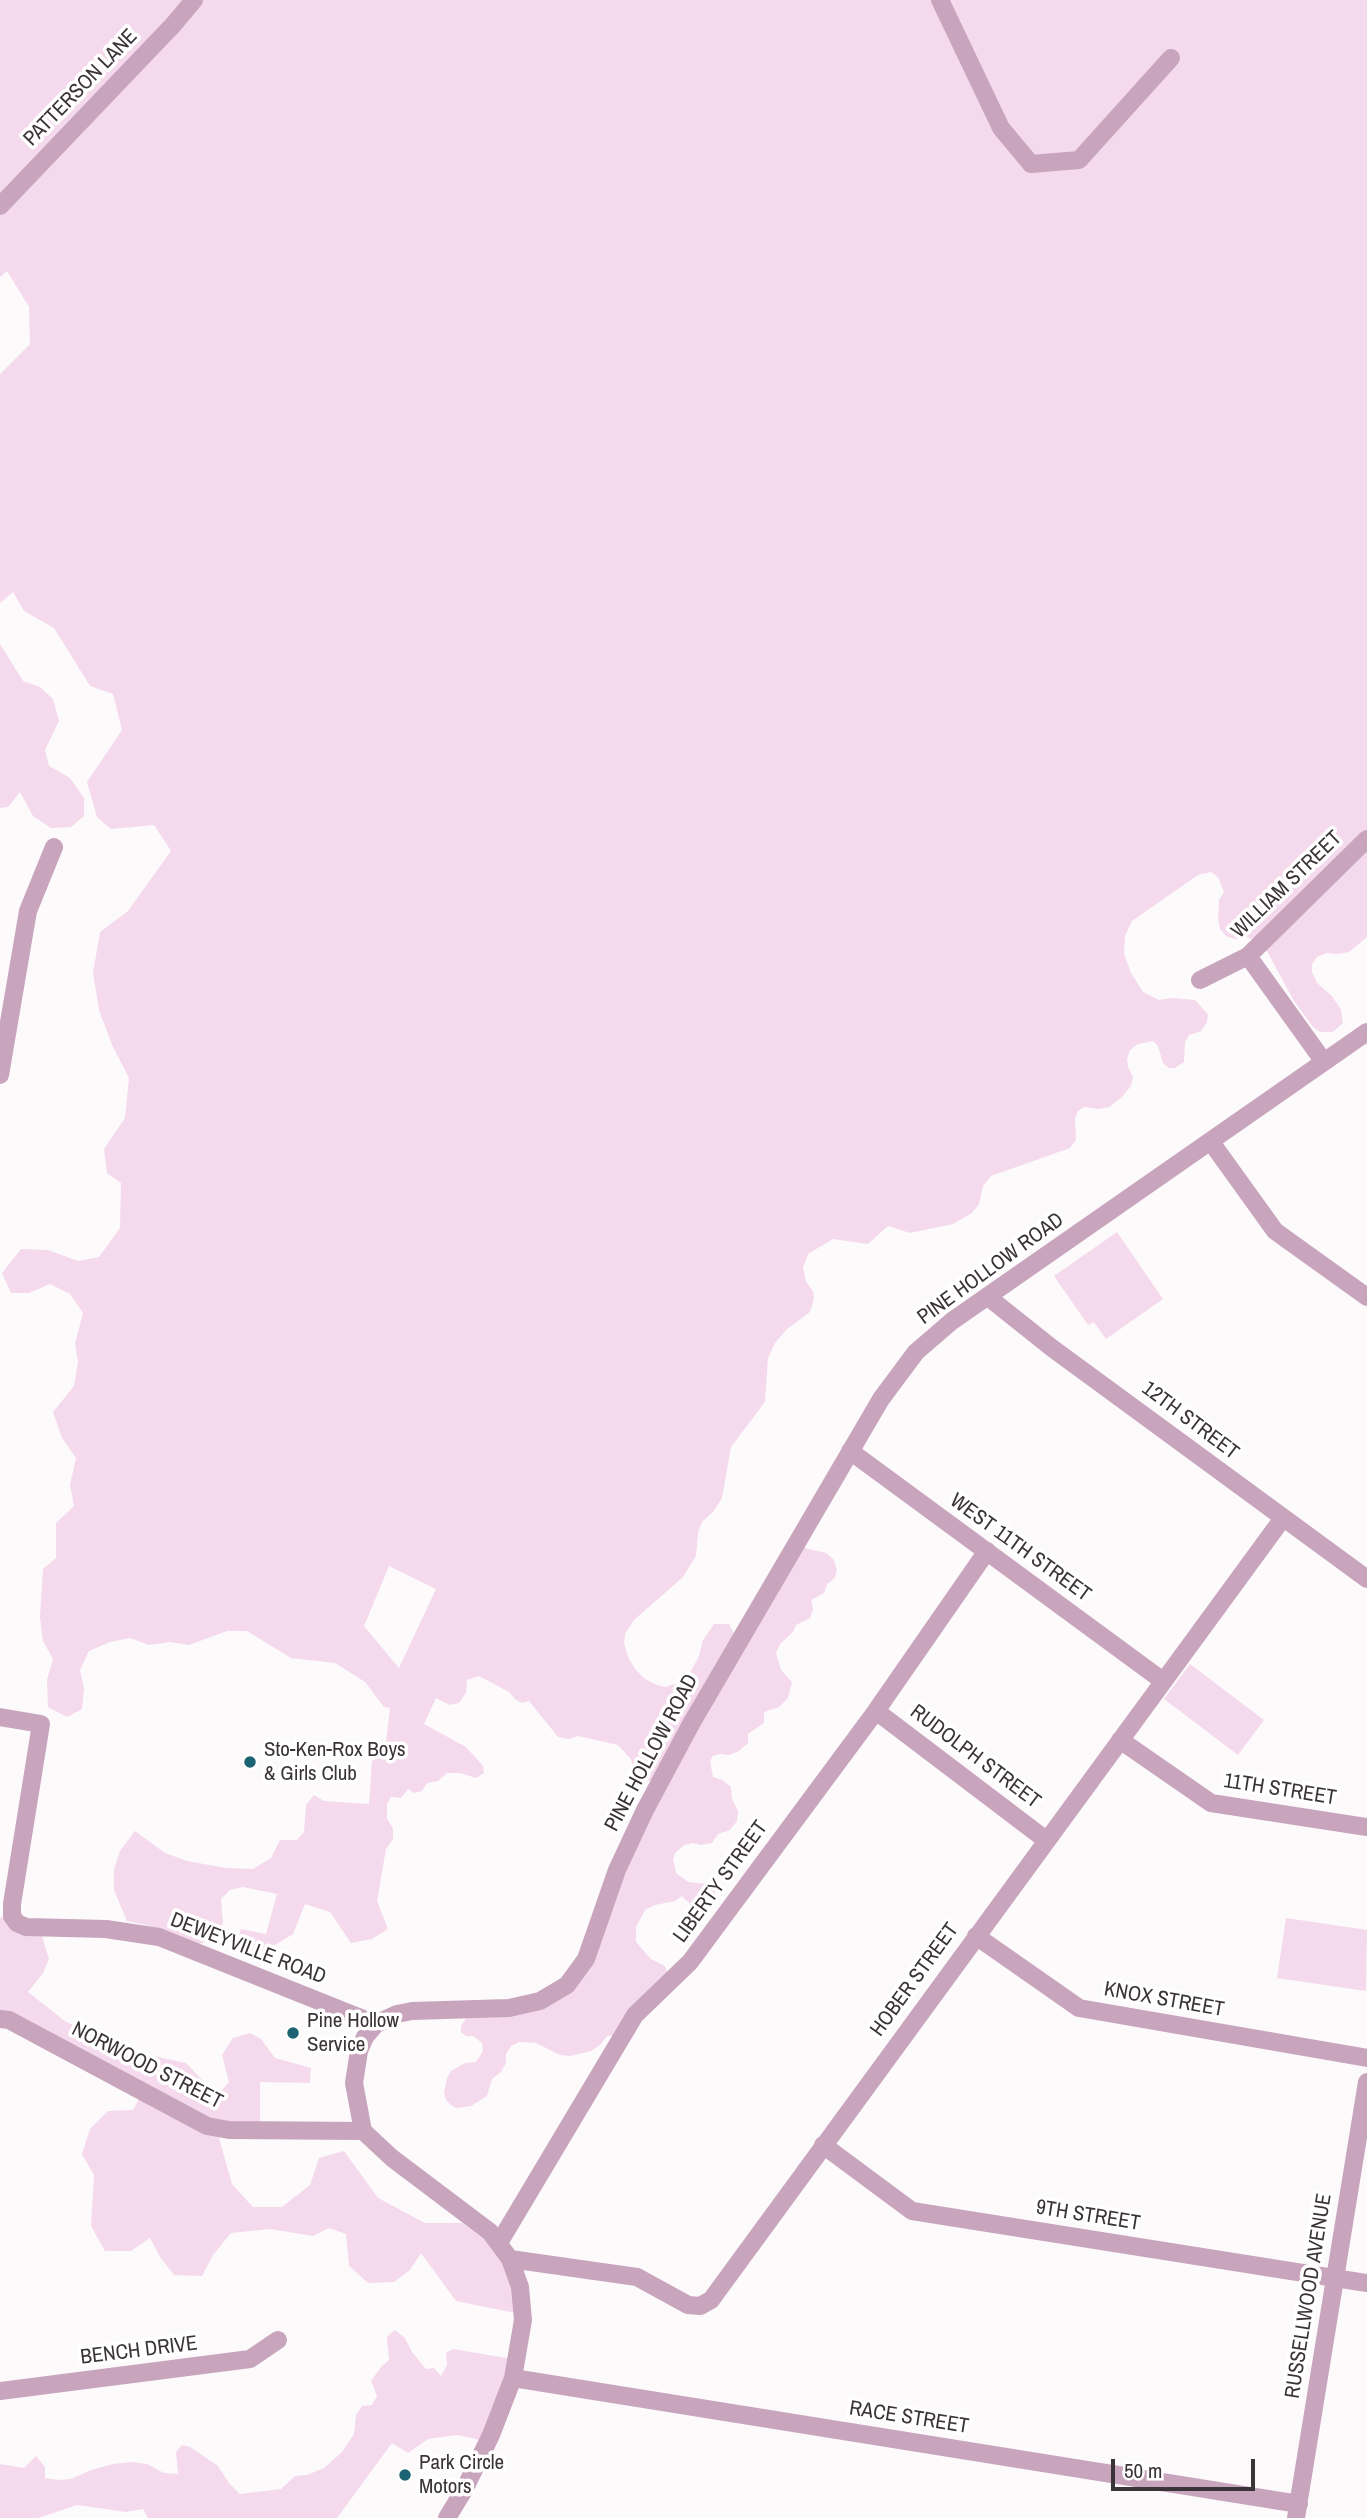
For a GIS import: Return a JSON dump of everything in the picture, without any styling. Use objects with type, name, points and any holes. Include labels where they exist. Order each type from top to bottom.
[{"type":"street","name":"PATTERSON LANE","points":[[0,206],[194,0]]},
{"type":"street","points":[[940,0],[1001,128],[1031,164],[1079,160],[1171,58]]},
{"type":"street","name":"WILLIAM STREET","points":[[1200,980],[1248,956],[1367,839]]},
{"type":"street","points":[[0,1075],[28,911],[54,847]]},
{"type":"street","points":[[1248,956],[1324,1062]]},
{"type":"street","name":"PINE HOLLOW ROAD","points":[[376,2024],[397,2014],[412,2011],[509,2008],[540,2001],[567,1985],[577,1974],[589,1950],[617,1870],[645,1810],[710,1691],[881,1399],[916,1352],[952,1321],[1367,1032]]},
{"type":"street","points":[[1211,1143],[1275,1231],[1367,1297]]},
{"type":"street","name":"12TH STREET","points":[[988,1297],[1052,1348],[1367,1578]]},
{"type":"street","name":"WEST 11TH STREET","points":[[850,1451],[1163,1681]]},
{"type":"street","name":"HOBER STREET","points":[[510,2259],[637,2277],[688,2305],[700,2306],[711,2300],[1283,1518]]},
{"type":"street","name":"LIBERTY STREET","points":[[499,2243],[635,2015],[690,1962],[876,1711],[987,1551]]},
{"type":"street","name":"RUDOLPH STREET","points":[[876,1711],[1046,1840]]},
{"type":"street","name":"DEWEYVILLE ROAD","points":[[0,1717],[41,1724],[12,1905],[12,1916],[17,1923],[26,1927],[106,1929],[159,1937],[376,2024]]},
{"type":"street","name":"11TH STREET","points":[[1120,1740],[1212,1803],[1367,1827]]},
{"type":"street","name":"KNOX STREET","points":[[975,1936],[1079,2008],[1367,2058]]},
{"type":"street","name":"NORWOOD STREET","points":[[0,2020],[9,2020],[207,2126],[229,2130],[363,2131]]},
{"type":"street","points":[[376,2024],[365,2037],[355,2067],[355,2096],[363,2131],[392,2158],[478,2223],[499,2243],[510,2259],[520,2287],[523,2320],[513,2378],[491,2435],[447,2518]]},
{"type":"street","name":"RUSSELLWOOD AVENUE","points":[[1297,2511],[1367,2082]]},
{"type":"street","name":"9TH STREET","points":[[823,2146],[912,2211],[1367,2283]]},
{"type":"street","name":"BENCH DRIVE","points":[[0,2391],[250,2359],[278,2340]]},
{"type":"street","name":"RACE STREET","points":[[513,2378],[1297,2511]]},
{"type":"shaded area","points":[[0,0],[1367,0],[1367,937],[1349,952],[1327,953],[1317,957],[1312,964],[1317,983],[1332,996],[1341,1010],[1343,1023],[1333,1032],[1320,1032],[1313,1027],[1294,1001],[1263,944],[1247,937],[1235,939],[1226,936],[1220,929],[1218,919],[1219,900],[1224,892],[1218,877],[1211,872],[1198,875],[1132,921],[1125,936],[1124,954],[1131,973],[1143,992],[1159,1000],[1195,1000],[1208,1014],[1207,1022],[1201,1031],[1189,1035],[1185,1042],[1184,1062],[1175,1068],[1169,1068],[1163,1063],[1158,1046],[1153,1041],[1138,1044],[1130,1050],[1127,1059],[1133,1077],[1131,1086],[1109,1107],[1084,1107],[1078,1111],[1075,1118],[1076,1140],[1070,1148],[991,1176],[983,1186],[979,1204],[972,1213],[953,1224],[910,1233],[888,1226],[868,1244],[833,1239],[808,1254],[803,1268],[806,1282],[813,1291],[814,1299],[810,1312],[787,1329],[775,1343],[768,1358],[765,1402],[731,1447],[722,1498],[702,1522],[698,1532],[696,1556],[683,1577],[634,1620],[625,1634],[624,1643],[628,1657],[635,1669],[645,1679],[666,1687],[679,1682],[691,1671],[703,1640],[714,1624],[729,1624],[736,1638],[657,1778],[648,1781],[639,1778],[630,1758],[618,1745],[578,1736],[568,1739],[558,1737],[529,1701],[522,1703],[516,1700],[509,1692],[479,1676],[467,1680],[466,1693],[459,1703],[450,1705],[436,1698],[424,1724],[466,1747],[483,1766],[484,1773],[476,1778],[460,1773],[447,1773],[438,1781],[427,1783],[422,1791],[414,1793],[408,1789],[401,1798],[391,1797],[387,1804],[387,1819],[393,1828],[393,1839],[386,1849],[377,1901],[388,1929],[372,1939],[351,1943],[330,1912],[305,1904],[293,1934],[265,1951],[245,1956],[236,1946],[241,1929],[266,1934],[277,1894],[243,1887],[230,1890],[221,1899],[223,1923],[214,1939],[196,1945],[174,1938],[151,1926],[127,1921],[114,1890],[114,1869],[120,1851],[135,1831],[165,1853],[187,1861],[226,1868],[253,1869],[271,1858],[280,1840],[297,1840],[304,1832],[306,1805],[314,1795],[324,1801],[369,1804],[372,1761],[385,1751],[390,1708],[384,1707],[365,1682],[335,1663],[291,1658],[247,1631],[227,1631],[189,1645],[170,1642],[149,1645],[130,1638],[110,1642],[89,1651],[80,1670],[84,1688],[82,1709],[67,1717],[48,1707],[47,1680],[53,1659],[43,1641],[40,1617],[43,1569],[56,1558],[56,1523],[74,1506],[70,1485],[76,1458],[62,1438],[53,1412],[74,1386],[78,1362],[75,1344],[83,1313],[70,1294],[50,1284],[29,1293],[11,1293],[2,1273],[21,1249],[48,1250],[78,1261],[99,1257],[120,1228],[121,1183],[107,1173],[104,1149],[125,1118],[129,1078],[112,1045],[99,1010],[93,973],[100,932],[128,911],[171,851],[154,825],[111,829],[97,817],[87,782],[122,730],[113,694],[90,686],[54,628],[24,611],[13,592],[0,603],[0,374],[30,344],[29,307],[7,271],[0,277]],"holes":[[[389,1566],[436,1589],[399,1668],[364,1626]]]},
{"type":"shaded area","points":[[0,644],[23,681],[40,687],[53,699],[59,721],[45,750],[49,766],[70,778],[84,798],[84,816],[71,827],[51,828],[33,816],[20,792],[8,807],[0,808]]},
{"type":"shaded area","points":[[1117,1232],[1163,1299],[1106,1339],[1094,1322],[1088,1325],[1054,1276]]},
{"type":"shaded area","points":[[796,1546],[826,1553],[834,1560],[837,1570],[824,1593],[811,1600],[813,1609],[810,1618],[796,1625],[776,1653],[781,1670],[792,1682],[788,1698],[779,1707],[764,1712],[764,1723],[748,1734],[748,1743],[739,1751],[713,1756],[710,1761],[713,1777],[731,1787],[732,1799],[738,1811],[737,1821],[730,1830],[718,1834],[712,1843],[684,1845],[675,1853],[673,1859],[676,1873],[688,1882],[708,1884],[715,1891],[717,1901],[712,1909],[702,1910],[682,1896],[675,1901],[645,1910],[636,1927],[636,1942],[651,1959],[665,1966],[669,1977],[615,2036],[607,2036],[591,2051],[570,2056],[560,2055],[536,2043],[519,2042],[511,2046],[506,2054],[506,2063],[501,2072],[492,2079],[487,2096],[471,2106],[456,2108],[451,2105],[444,2093],[451,2071],[465,2063],[476,2062],[483,2051],[482,2043],[461,2032],[461,2026],[470,2013],[504,2010],[576,1978],[626,1854]]},
{"type":"shaded area","points":[[1190,1664],[1264,1720],[1238,1755],[1164,1699]]},
{"type":"shaded area","points":[[14,1913],[41,1933],[49,1959],[43,1973],[28,1992],[66,2022],[149,2055],[186,2063],[210,2088],[222,2090],[229,2082],[222,2055],[233,2038],[250,2033],[261,2039],[275,2058],[311,2068],[310,2083],[260,2082],[260,2126],[227,2126],[219,2138],[232,2184],[253,2207],[282,2207],[310,2185],[319,2158],[344,2151],[378,2198],[425,2223],[462,2223],[494,2246],[511,2280],[515,2313],[456,2301],[421,2253],[410,2270],[394,2282],[368,2283],[349,2266],[346,2234],[329,2228],[313,2236],[270,2229],[231,2233],[213,2255],[202,2276],[174,2275],[150,2238],[131,2251],[105,2251],[91,2226],[94,2175],[82,2154],[90,2129],[108,2111],[133,2110],[147,2085],[0,2011],[0,1918]]},
{"type":"shaded area","points":[[1286,1918],[1367,1930],[1366,1991],[1277,1978]]},
{"type":"shaded area","points":[[395,2330],[405,2338],[426,2369],[434,2368],[441,2376],[447,2365],[446,2353],[453,2349],[512,2359],[481,2440],[457,2435],[428,2439],[408,2453],[392,2443],[337,2518],[148,2518],[143,2509],[126,2512],[77,2505],[38,2518],[0,2518],[0,2464],[24,2468],[36,2456],[45,2467],[45,2478],[59,2480],[71,2479],[113,2464],[132,2462],[147,2464],[164,2473],[178,2474],[176,2452],[182,2445],[190,2447],[218,2466],[240,2494],[281,2489],[295,2476],[307,2475],[324,2468],[342,2452],[354,2434],[356,2415],[362,2406],[372,2405],[377,2396],[371,2381],[389,2360],[387,2337]]},
{"type":"place","name":"Sto-Ken-Rox Boys & Girls Club","points":[[250,1762]]},
{"type":"place","name":"Pine Hollow Service","points":[[293,2033]]},
{"type":"place","name":"Park Circle Motors","points":[[405,2475]]}]
